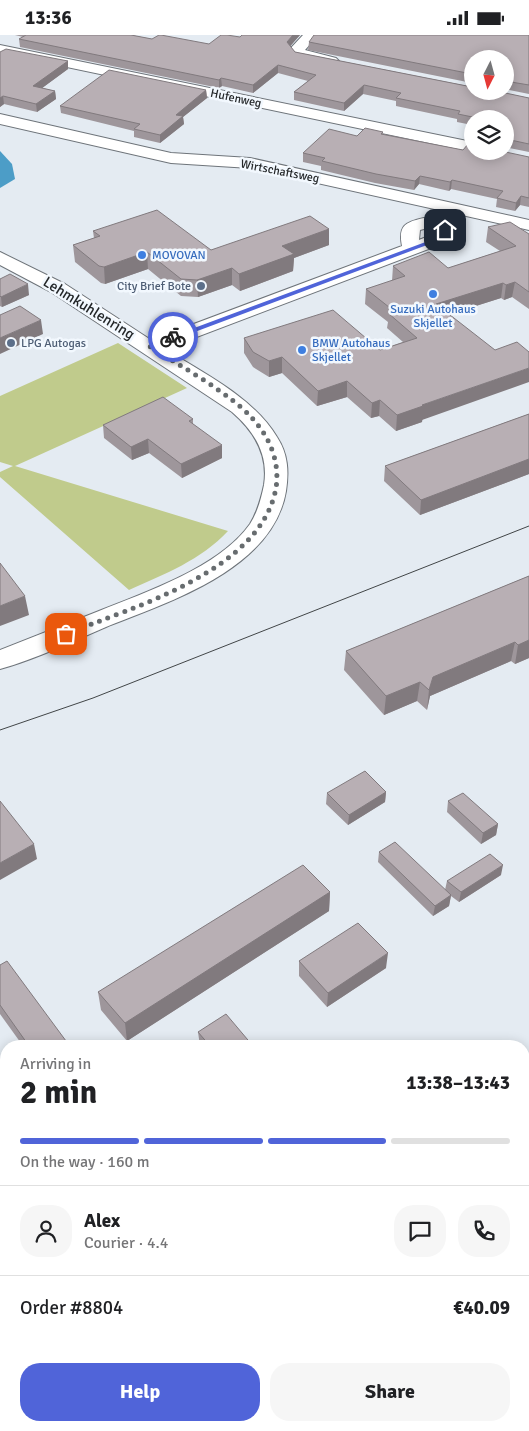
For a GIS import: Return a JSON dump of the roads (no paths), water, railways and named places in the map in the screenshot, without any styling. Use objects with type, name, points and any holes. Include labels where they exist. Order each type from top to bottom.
[{"type":"street","points":[[311,35],[301,43],[296,52],[346,64]]},
{"type":"street","name":"Hufenweg","points":[[0,49],[464,145]]},
{"type":"street","name":"Wirtschaftsweg","points":[[0,119],[171,158],[250,163],[529,225]]},
{"type":"street","points":[[150,347],[412,249]]},
{"type":"street","name":"Lehmkuhlenring","points":[[0,258],[58,287],[219,391],[240,407],[257,423],[271,445],[275,459],[276,484],[274,501],[262,523],[234,554],[214,569],[173,591],[0,661]]},
{"type":"water","points":[[0,151],[12,164],[15,179],[0,188]]},
{"type":"tram line","points":[[0,730],[93,698],[529,526]]},
{"type":"place","name":"MOVOVAN","points":[[142,255]]},
{"type":"place","name":"City Brief Bote","points":[[201,286]]},
{"type":"place","name":"Suzuki Autohaus Skjellet","points":[[433,294]]},
{"type":"place","name":"LPG Autogas","points":[[11,343]]},
{"type":"place","name":"BMW Autohaus Skjellet","points":[[302,350]]}]
